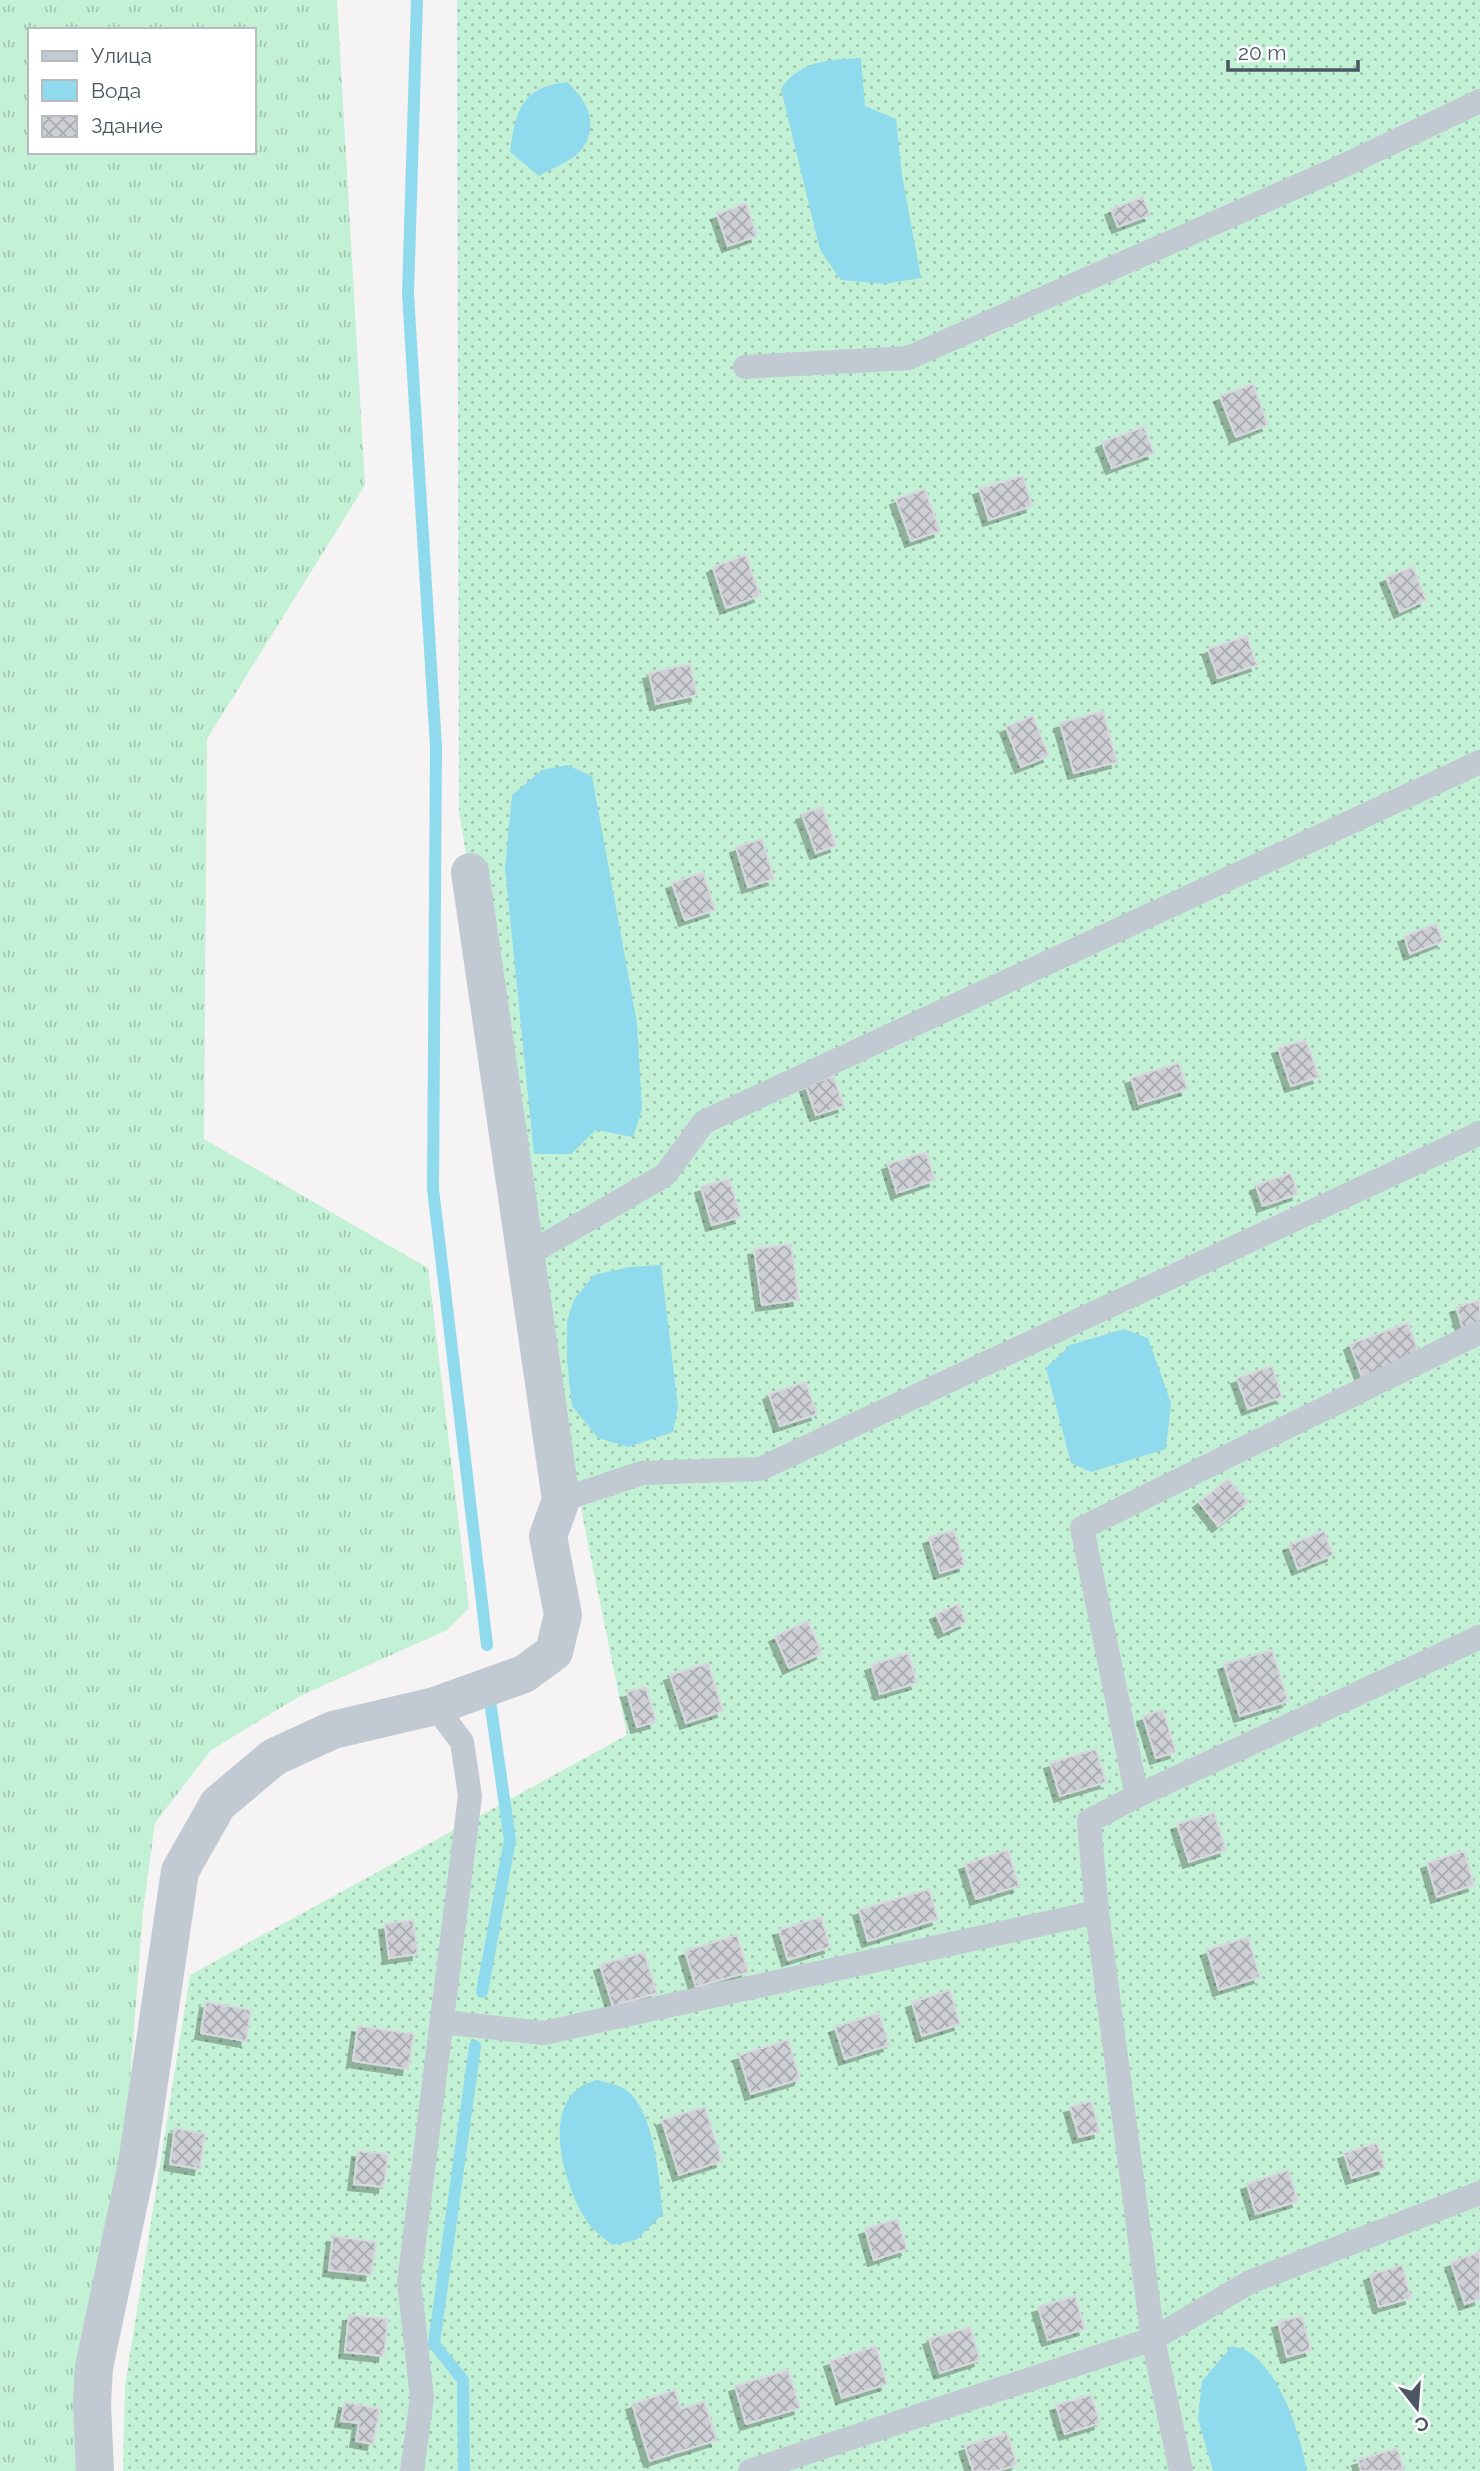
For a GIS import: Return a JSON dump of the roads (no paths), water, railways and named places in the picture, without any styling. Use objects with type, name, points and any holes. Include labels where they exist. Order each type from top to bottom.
[{"type":"street","points":[[95,2471],[92,2404],[94,2367],[137,2164],[180,1871],[218,1804],[274,1757],[332,1730],[435,1706],[524,1674],[554,1652],[563,1615],[548,1536],[561,1500],[470,872]]},
{"type":"lane","points":[[745,367],[908,358],[1330,172],[1480,101]]},
{"type":"lane","points":[[527,1255],[665,1175],[704,1122],[1480,762]]},
{"type":"lane","points":[[561,1500],[642,1473],[760,1469],[1480,1133]]},
{"type":"lane","points":[[1137,1796],[1082,1528],[1480,1332]]},
{"type":"lane","points":[[1181,2471],[1153,2339],[1097,1912],[1089,1821],[1137,1796],[1480,1637]]},
{"type":"lane","points":[[412,2471],[422,2397],[409,2281],[470,1796],[462,1742],[435,1706]]},
{"type":"lane","points":[[442,2022],[543,2033],[1097,1912]]},
{"type":"lane","points":[[750,2471],[1153,2339],[1250,2282],[1480,2193]]},
{"type":"water","points":[[861,58],[865,106],[896,119],[902,175],[921,278],[884,284],[841,280],[820,250],[781,89],[797,72],[816,63]]},
{"type":"water","points":[[567,82],[589,113],[590,131],[582,149],[574,157],[539,176],[510,152],[515,124],[530,95],[540,89]]},
{"type":"water","points":[[567,765],[592,776],[637,1023],[642,1110],[633,1137],[596,1130],[571,1154],[534,1154],[505,868],[512,795],[542,770]]},
{"type":"water","points":[[661,1265],[678,1407],[673,1432],[628,1447],[598,1438],[572,1406],[567,1361],[567,1321],[574,1300],[594,1275],[629,1267]]},
{"type":"water","points":[[1124,1329],[1148,1338],[1171,1403],[1166,1449],[1091,1472],[1071,1463],[1046,1368],[1070,1345]]},
{"type":"water","points":[[597,2080],[623,2088],[634,2097],[642,2110],[649,2127],[657,2164],[663,2214],[636,2240],[612,2245],[591,2227],[581,2211],[564,2168],[560,2145],[560,2123],[566,2104],[578,2089]]},
{"type":"water","points":[[1232,2346],[1252,2354],[1273,2378],[1295,2424],[1307,2471],[1213,2471],[1198,2419],[1202,2381]]},
{"type":"waterway","points":[[417,0],[408,294],[436,747],[433,1189],[487,1645]]},
{"type":"waterway","points":[[482,1992],[510,1840],[489,1694]]},
{"type":"waterway","points":[[464,2471],[463,2380],[434,2344],[475,2046]]}]
